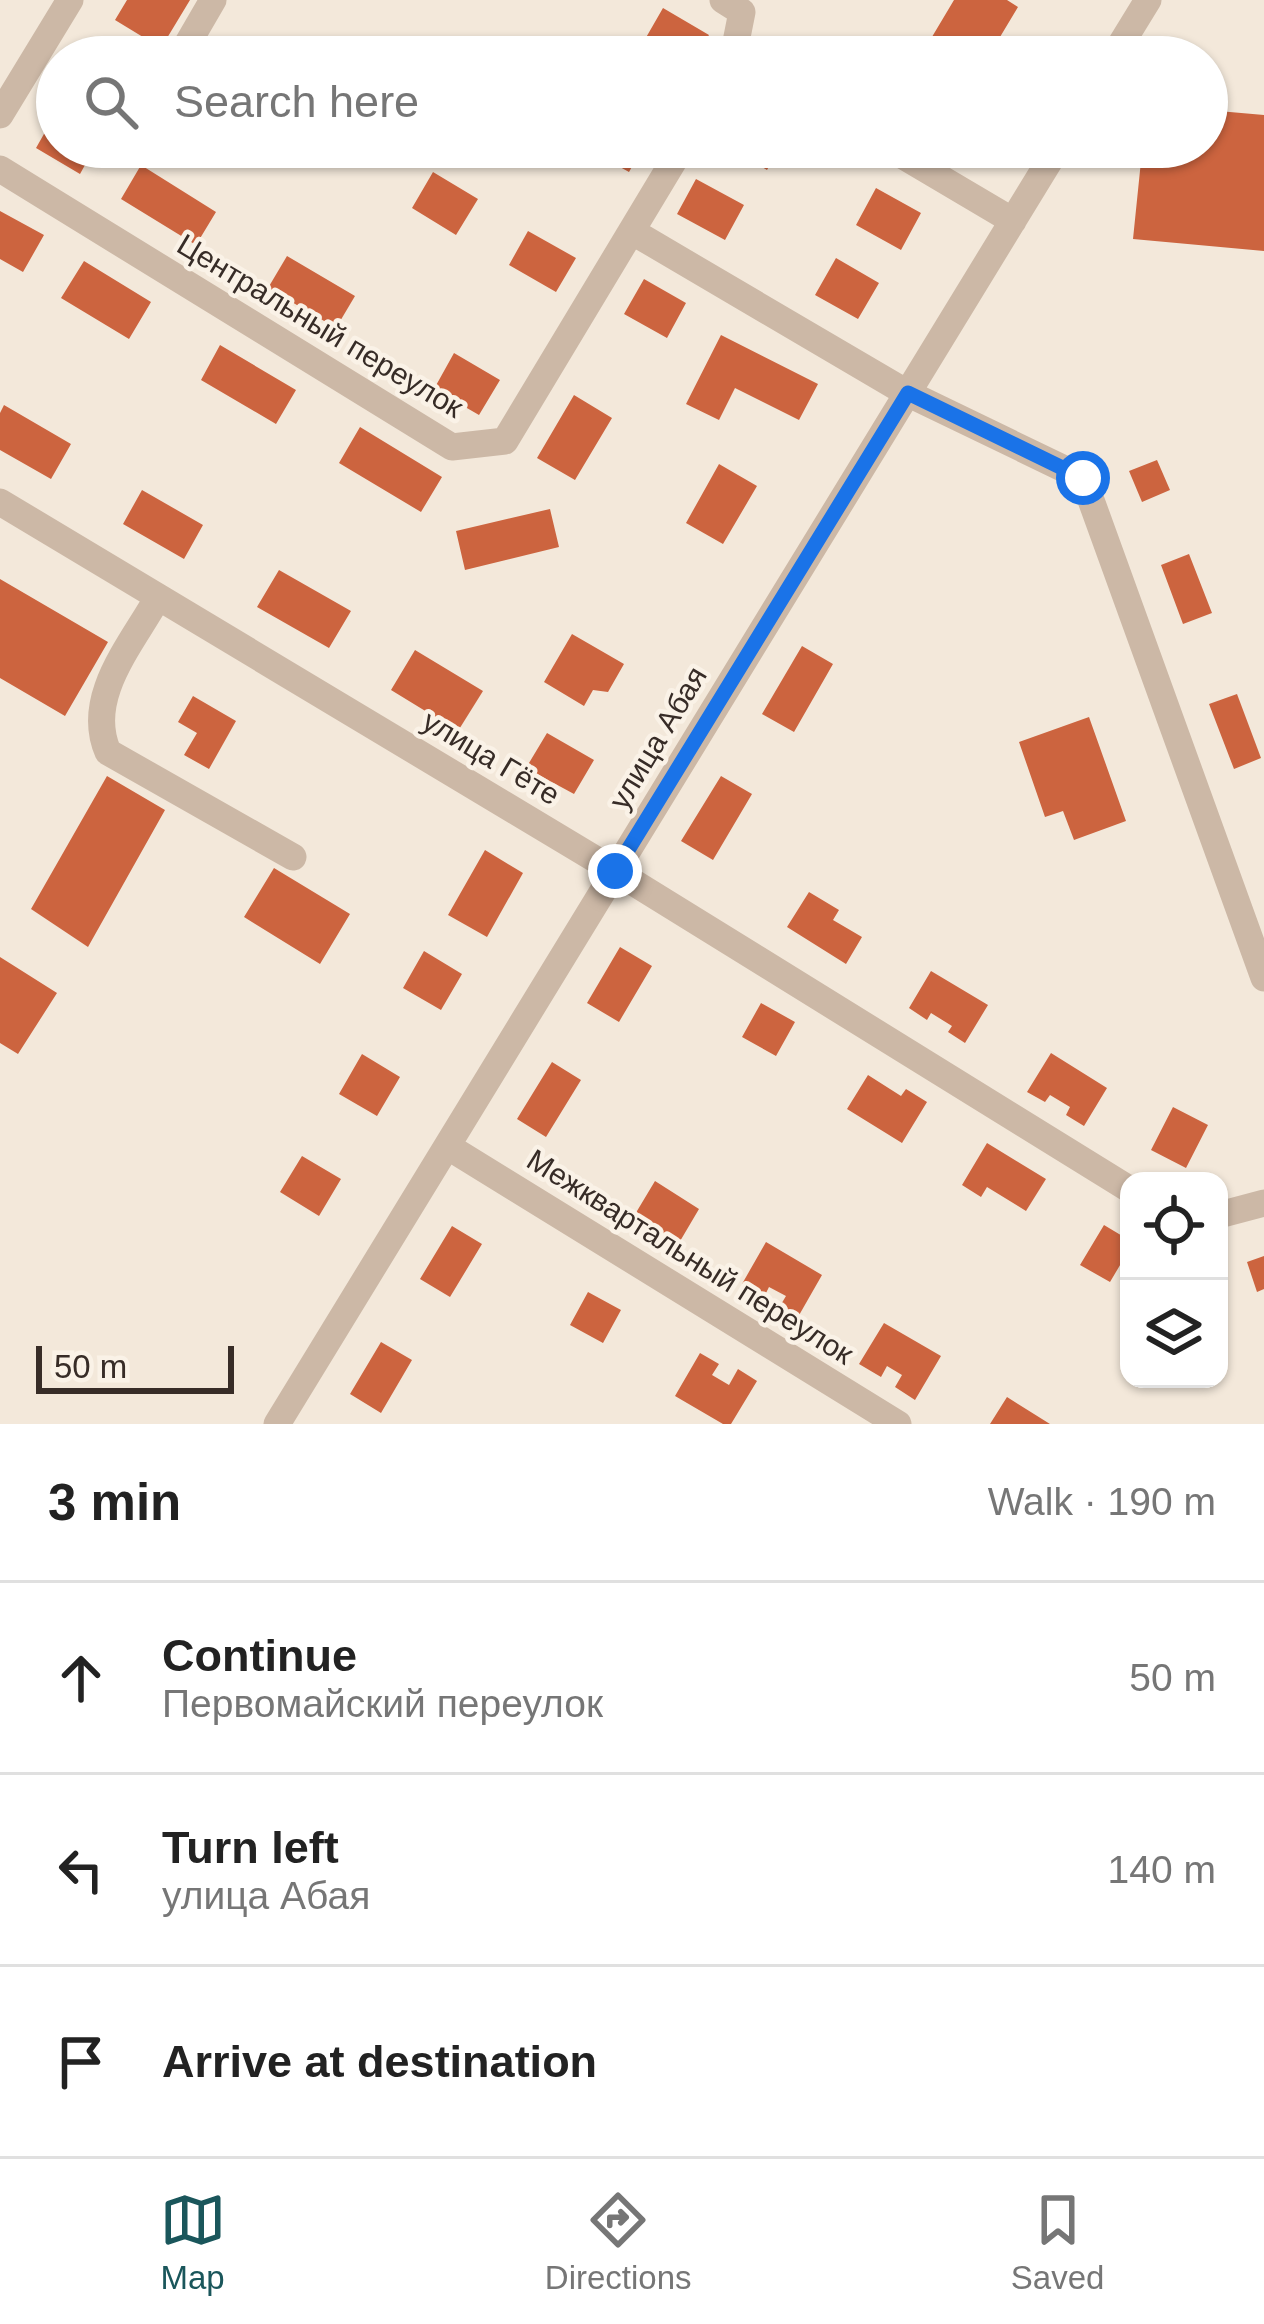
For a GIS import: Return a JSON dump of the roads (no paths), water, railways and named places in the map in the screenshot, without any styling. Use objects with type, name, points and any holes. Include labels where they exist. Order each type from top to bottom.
[{"type":"street","points":[[48,36],[70,0]]},
{"type":"street","points":[[192,36],[213,0]]},
{"type":"street","points":[[723,0],[742,12],[738,36]]},
{"type":"street","points":[[1126,36],[1148,0]]},
{"type":"street","points":[[0,115],[36,56]]},
{"type":"street","name":"Центральный переулок","points":[[0,169],[452,447],[506,441],[670,168]]},
{"type":"street","points":[[923,168],[1013,221]]},
{"type":"street","name":"улица Абая","points":[[277,1424],[1045,168]]},
{"type":"street","points":[[633,232],[908,393],[1083,478],[1264,977]]},
{"type":"street","name":"улица Гёте","points":[[0,502],[615,871],[1120,1183]]},
{"type":"street","points":[[158,597],[103,695],[98,718],[108,752],[292,857]]},
{"type":"street","name":"Межквартальный переулок","points":[[447,1146],[898,1424]]},
{"type":"street","points":[[1228,1213],[1264,1203]]}]
